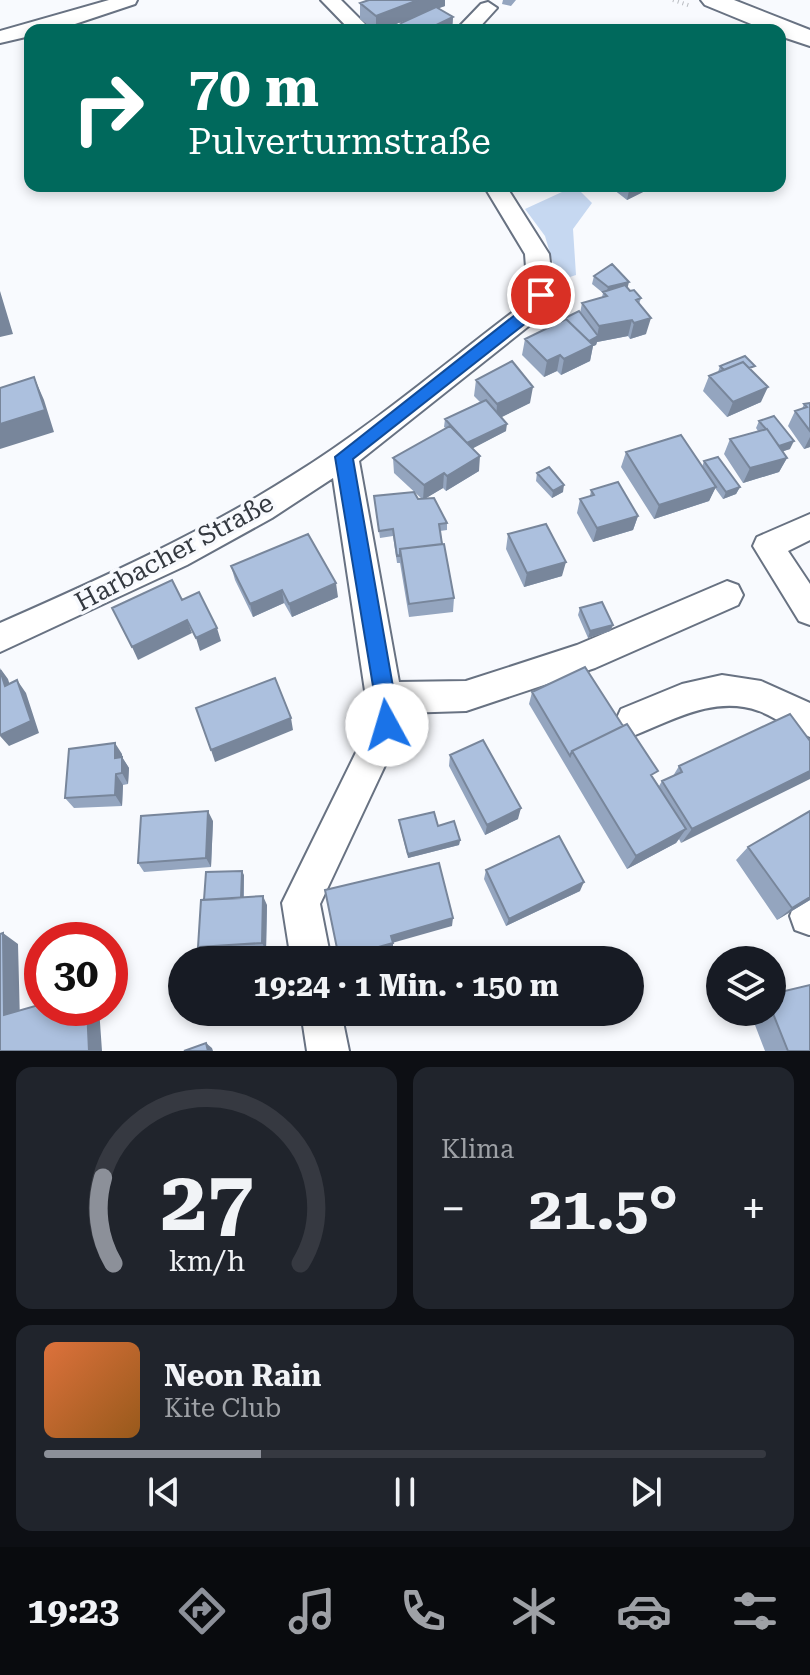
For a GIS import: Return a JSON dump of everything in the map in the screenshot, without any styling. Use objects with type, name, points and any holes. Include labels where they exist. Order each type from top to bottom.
[{"type":"main road","points":[[713,0],[773,24]]},
{"type":"main road","points":[[786,29],[810,39]]},
{"type":"street","points":[[54,24],[128,0]]},
{"type":"street","points":[[330,0],[355,24]]},
{"type":"street","points":[[472,24],[488,8]]},
{"type":"street","points":[[0,37],[24,31]]},
{"type":"street","name":"Harbacher Straße","points":[[0,638],[121,585],[262,508],[344,457],[526,315],[541,295],[537,254],[499,192]]},
{"type":"street","points":[[309,946],[301,903],[387,725],[344,457]]},
{"type":"street","points":[[810,526],[768,546],[810,611]]},
{"type":"street","points":[[385,698],[466,696],[583,658],[727,595]]},
{"type":"street","points":[[633,720],[710,691],[745,690],[778,701],[810,721]]},
{"type":"street","points":[[324,1026],[328,1051]]},
{"type":"shaded area","points":[[562,192],[581,192],[592,203],[573,229],[576,275],[558,281],[545,236],[525,209]]},
{"type":"building","points":[[369,0],[418,0],[376,16],[360,3]]},
{"type":"building","points":[[436,7],[453,17],[438,24],[401,23]]},
{"type":"building","points":[[612,264],[629,282],[608,287],[594,276]]},
{"type":"building","points":[[625,285],[641,298],[636,300],[651,318],[599,326],[582,303],[607,296],[603,292]]},
{"type":"building","points":[[579,311],[598,336],[589,341],[566,319],[559,321]]},
{"type":"building","points":[[566,319],[593,345],[564,359],[560,355],[547,361],[525,339]]},
{"type":"building","points":[[745,356],[755,366],[749,368],[743,362],[724,370],[720,366]]},
{"type":"building","points":[[512,361],[533,387],[497,404],[476,380]]},
{"type":"building","points":[[743,362],[768,387],[733,402],[709,376]]},
{"type":"building","points":[[34,377],[45,410],[0,424],[0,388]]},
{"type":"building","points":[[486,400],[507,424],[467,443],[445,419]]},
{"type":"building","points":[[810,403],[810,431],[795,411]]},
{"type":"building","points":[[774,416],[794,441],[779,446],[759,421]]},
{"type":"building","points":[[450,426],[480,456],[447,476],[444,473],[424,485],[393,458]]},
{"type":"building","points":[[767,429],[787,458],[750,468],[730,439]]},
{"type":"building","points":[[681,435],[716,487],[659,505],[626,452]]},
{"type":"building","points":[[718,457],[740,487],[726,492],[704,461]]},
{"type":"building","points":[[549,467],[564,485],[553,491],[537,473]]},
{"type":"building","points":[[618,482],[638,516],[597,528],[580,499],[594,495],[591,490]]},
{"type":"building","points":[[414,492],[418,499],[434,498],[447,523],[439,524],[442,544],[400,549],[397,556],[393,529],[379,531],[374,496]]},
{"type":"building","points":[[546,524],[566,562],[527,573],[508,534]]},
{"type":"building","points":[[308,534],[336,583],[289,604],[282,590],[250,604],[231,566]]},
{"type":"building","points":[[444,544],[454,598],[409,604],[400,549]]},
{"type":"building","points":[[172,580],[182,600],[199,592],[217,628],[196,638],[187,620],[132,647],[112,608]]},
{"type":"building","points":[[602,602],[613,625],[590,631],[580,608]]},
{"type":"building","points":[[585,667],[623,726],[572,751],[570,756],[532,692]]},
{"type":"building","points":[[0,670],[5,686],[17,680],[31,721],[0,735]]},
{"type":"building","points":[[275,678],[291,718],[211,750],[196,708]]},
{"type":"building","points":[[790,714],[810,741],[810,771],[692,829],[662,781],[682,772],[679,766]]},
{"type":"building","points":[[627,724],[658,771],[651,775],[686,829],[636,856],[572,751]]},
{"type":"building","points":[[483,740],[521,808],[487,825],[450,755]]},
{"type":"building","points":[[115,743],[115,758],[122,757],[122,773],[116,774],[115,795],[65,798],[69,749]]},
{"type":"building","points":[[208,811],[206,858],[138,863],[141,816]]},
{"type":"building","points":[[810,811],[810,897],[792,908],[748,847]]},
{"type":"building","points":[[434,812],[438,826],[454,821],[460,840],[408,854],[399,820]]},
{"type":"building","points":[[559,836],[584,882],[509,919],[486,870]]},
{"type":"building","points":[[439,863],[453,918],[391,936],[393,943],[382,946],[337,946],[325,890]]},
{"type":"building","points":[[242,871],[241,898],[204,900],[206,872]]},
{"type":"building","points":[[263,896],[262,943],[198,946],[201,900]]},
{"type":"building","points":[[3,933],[4,1015],[24,1009],[24,1026],[88,1026],[89,1051],[0,1051],[0,934]]},
{"type":"building","points":[[810,985],[810,1051],[788,1051],[778,1026],[786,1026],[786,991]]},
{"type":"building","points":[[206,1043],[208,1051],[184,1051]]},
{"type":"route","points":[[387,725],[344,457],[526,315],[541,295]]}]
